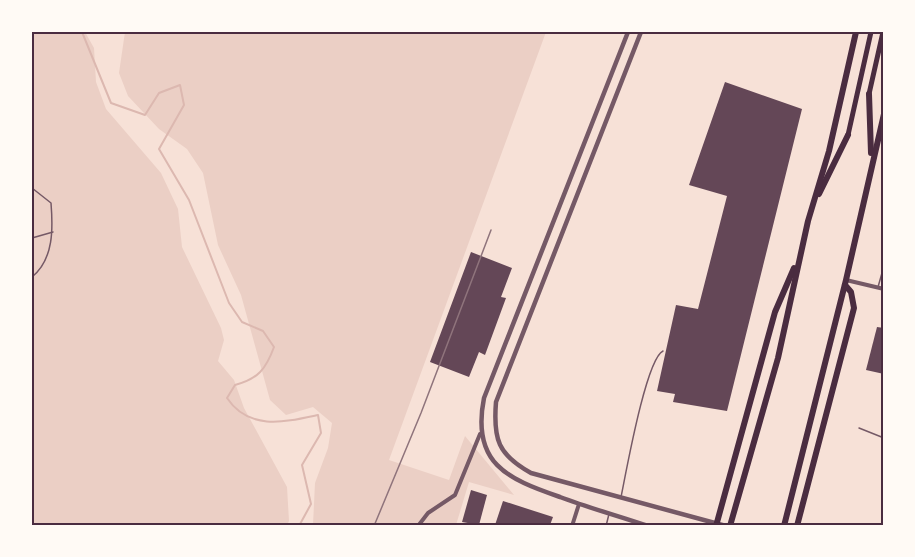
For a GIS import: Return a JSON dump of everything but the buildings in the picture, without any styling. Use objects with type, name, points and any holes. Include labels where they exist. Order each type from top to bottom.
[{"type":"main road","points":[[728,525],[740,492],[778,358],[800,255],[829,151],[856,32]]},
{"type":"main road","points":[[813,202],[848,135],[871,32]]},
{"type":"main road","points":[[872,159],[869,94],[883,32]]},
{"type":"main road","points":[[784,525],[846,283],[872,159],[884,114]]},
{"type":"main road","points":[[716,524],[775,312],[800,255]]},
{"type":"main road","points":[[797,525],[854,308],[851,292],[846,283]]},
{"type":"street","points":[[418,525],[428,513],[455,495],[480,434],[484,398],[628,32]]},
{"type":"street","points":[[641,32],[496,402],[495,433],[500,446],[518,465],[531,472],[716,524],[728,525]]},
{"type":"street","points":[[846,283],[884,289]]},
{"type":"street","points":[[480,434],[488,453],[498,468],[510,478],[579,504],[648,525]]},
{"type":"street","points":[[572,525],[579,504]]},
{"type":"lane","points":[[32,188],[51,203],[53,232],[47,256],[32,277]]},
{"type":"lane","points":[[32,238],[53,232]]},
{"type":"lane","points":[[878,287],[884,266]]},
{"type":"lane","points":[[621,498],[644,392],[656,356],[663,351]]},
{"type":"lane","points":[[859,428],[884,438]]},
{"type":"lane","points":[[606,525],[609,513]]},
{"type":"shaded area","points":[[32,32],[85,32],[94,48],[96,82],[106,109],[161,173],[178,209],[182,247],[221,328],[224,340],[218,361],[234,380],[244,408],[287,487],[289,521],[287,525],[32,525]]},
{"type":"shaded area","points":[[125,32],[546,32],[389,460],[449,480],[465,436],[514,495],[469,482],[456,525],[313,525],[315,483],[328,448],[332,423],[313,407],[286,415],[270,400],[241,295],[218,245],[203,173],[187,149],[159,129],[128,96],[119,73]]},
{"type":"waterway","points":[[82,32],[111,103],[145,115],[159,93],[180,85],[184,105],[159,149],[189,200],[229,303],[242,322],[263,331],[274,347],[260,372],[250,380],[235,385],[227,398],[246,416],[257,420],[281,421],[318,415],[321,433],[302,465],[311,504],[299,526]]},
{"type":"tram line","points":[[374,526],[421,413],[491,230]]}]
